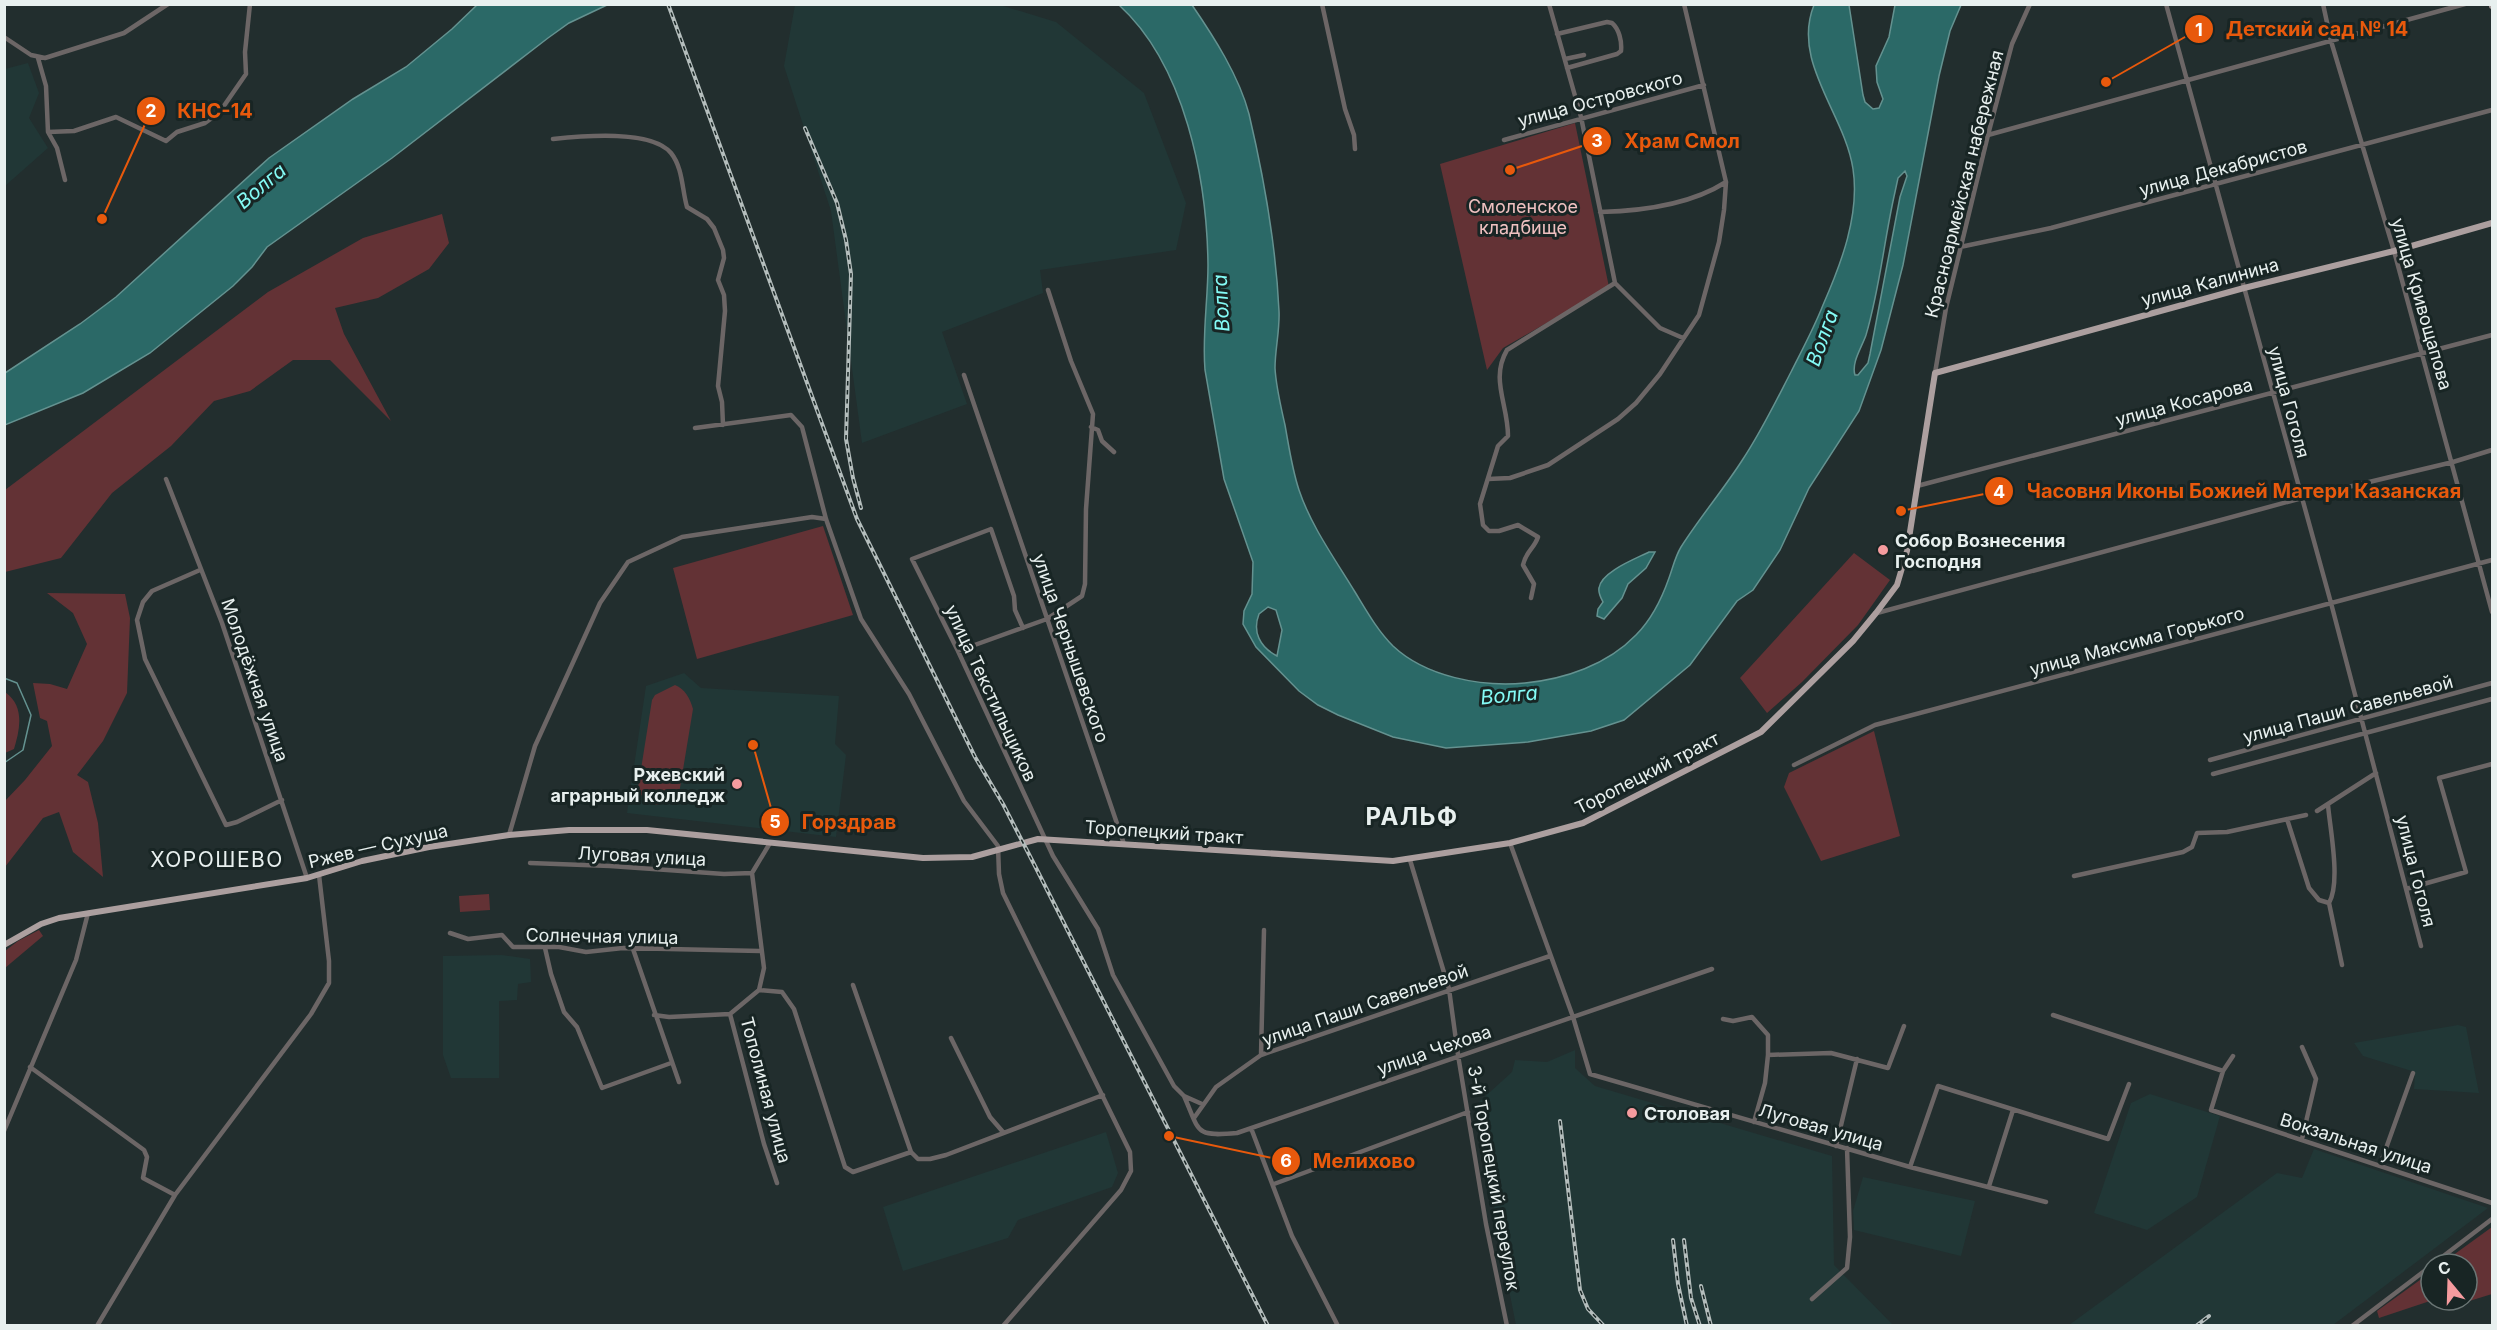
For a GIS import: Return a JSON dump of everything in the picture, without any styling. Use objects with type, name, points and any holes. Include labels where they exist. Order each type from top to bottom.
[{"type":"main road","name":"улица Калинина","points":[[1935,372],[2493,223]]},
{"type":"main road","name":"Торопецкий тракт","points":[[999,850],[1023,842],[1045,839],[1393,861],[1510,843],[1583,824],[1761,732],[1853,641],[1876,613],[1897,585],[1906,551],[1935,372]]},
{"type":"main road","name":"Ржев — Сухуша","points":[[4,945],[41,924],[88,913],[307,878],[396,853],[509,835],[569,830],[626,829],[770,843]]},
{"type":"main road","points":[[770,843],[923,858],[972,857],[999,850]]},
{"type":"street","points":[[4,37],[38,58],[54,56],[124,33],[168,4]]},
{"type":"street","points":[[48,132],[74,131],[116,117],[166,141],[177,132],[205,123],[219,113],[246,74],[250,4]]},
{"type":"street","points":[[1322,4],[1345,109],[1354,135],[1355,149]]},
{"type":"street","points":[[1549,4],[1581,117],[1616,283],[1660,328],[1683,338]]},
{"type":"street","points":[[1488,479],[1510,478],[1548,465],[1618,419],[1642,396],[1678,349],[1699,315],[1719,242],[1726,182],[1684,4]]},
{"type":"street","name":"Красноармейская набережная","points":[[1935,372],[1946,308],[1988,135],[2012,44],[2030,4]]},
{"type":"street","name":"улица Гоголя","points":[[2166,4],[2331,603],[2421,946]]},
{"type":"street","name":"улица Кривощапова","points":[[2324,4],[2331,41],[2394,251],[2493,612]]},
{"type":"street","points":[[1988,135],[2465,4]]},
{"type":"street","points":[[1557,34],[1607,22],[1617,27],[1621,51],[1567,68]]},
{"type":"street","points":[[1565,59],[1584,55]]},
{"type":"street","points":[[38,58],[46,87],[48,132],[57,148],[65,180]]},
{"type":"street","name":"улица Островского","points":[[1503,140],[1704,85]]},
{"type":"street","name":"улица Декабристов","points":[[1960,247],[2051,228],[2493,110]]},
{"type":"street","points":[[553,139],[593,137],[643,139],[659,144],[671,153],[679,168],[687,207],[707,219],[714,228],[723,250],[724,258],[718,280],[724,295],[725,311],[718,386],[722,402],[723,424]]},
{"type":"street","points":[[1600,212],[1631,211],[1670,203],[1712,191],[1726,182]]},
{"type":"street","points":[[1531,598],[1534,585],[1523,566],[1525,553],[1536,544],[1539,537],[1518,525],[1499,531],[1489,531],[1483,525],[1480,504],[1498,446],[1508,436],[1508,418],[1498,375],[1500,361],[1507,350],[1616,283]]},
{"type":"street","points":[[958,651],[1047,619],[1082,596],[1085,584],[1086,508],[1093,414],[1071,361],[1048,290]]},
{"type":"street","name":"улица Косарова","points":[[1917,486],[2493,335]]},
{"type":"street","name":"улица Чернышевского","points":[[964,375],[1124,844]]},
{"type":"street","points":[[695,428],[791,416],[802,427],[826,519],[861,619],[909,694],[964,801],[996,843],[999,850],[999,874],[1003,893],[1130,1152],[1132,1165],[1128,1179],[1121,1190],[1003,1326]]},
{"type":"street","points":[[1091,428],[1098,430],[1102,441],[1114,452]]},
{"type":"street","points":[[1876,613],[2302,498],[2493,450]]},
{"type":"street","name":"Молодёжная улица","points":[[166,479],[222,623],[307,878]]},
{"type":"street","points":[[509,835],[535,746],[600,603],[628,562],[682,537],[812,518],[826,519]]},
{"type":"street","name":"улица Текстильщиков","points":[[1023,628],[991,529],[912,559],[958,651],[1045,839]]},
{"type":"street","name":"улица Максима Горького","points":[[1794,765],[1875,725],[2493,560]]},
{"type":"street","points":[[200,570],[152,591],[143,602],[137,620],[144,659],[226,825],[282,800]]},
{"type":"street","name":"улица Паши Савельевой","points":[[2210,760],[2493,683]]},
{"type":"street","name":"улица Паши Савельевой","points":[[2213,774],[2493,699]]},
{"type":"street","points":[[2406,889],[2466,872],[2439,778],[2493,764]]},
{"type":"street","points":[[2317,811],[2376,773]]},
{"type":"street","points":[[2328,805],[2334,870],[2332,897],[2328,903],[2342,965]]},
{"type":"street","points":[[2074,876],[2182,852],[2192,847],[2196,833],[2227,832],[2306,816]]},
{"type":"street","points":[[2287,819],[2309,888],[2319,900],[2328,903]]},
{"type":"street","points":[[1045,839],[1062,872],[1074,887],[1098,929],[1113,975],[1165,1072],[1184,1096],[1202,1104]]},
{"type":"street","points":[[752,873],[770,843]]},
{"type":"street","points":[[1510,843],[1573,1017]]},
{"type":"street","name":"3-й Торопецкий переулок","points":[[1410,860],[1449,989],[1486,1224],[1507,1326]]},
{"type":"street","name":"Луговая улица","points":[[530,863],[724,874],[752,873]]},
{"type":"street","name":"Тополиная улица","points":[[752,873],[760,951],[764,968],[759,990],[730,1014],[764,1144],[777,1183]]},
{"type":"street","points":[[97,1326],[175,1195],[311,1014],[329,983],[329,961],[319,874]]},
{"type":"street","points":[[4,1131],[76,960],[88,913]]},
{"type":"street","points":[[1261,1055],[1264,930]]},
{"type":"street","name":"Солнечная улица","points":[[450,933],[468,939],[502,935],[513,947],[566,948],[586,952],[633,949],[760,951]]},
{"type":"street","points":[[545,948],[564,1012],[577,1027],[602,1088],[671,1063]]},
{"type":"street","points":[[633,949],[679,1082]]},
{"type":"street","name":"улица Паши Савельевой","points":[[1194,1118],[1216,1087],[1261,1055],[1550,956]]},
{"type":"street","name":"улица Чехова","points":[[1184,1096],[1198,1129],[1209,1134],[1237,1133],[1712,969]]},
{"type":"street","points":[[854,985],[910,1152],[918,1159],[930,1159],[1102,1095]]},
{"type":"street","points":[[759,990],[782,992],[794,1009],[844,1167],[853,1172],[910,1152]]},
{"type":"street","points":[[654,1015],[669,1017],[730,1014]]},
{"type":"street","points":[[2053,1015],[2223,1071],[2233,1056]]},
{"type":"street","name":"Луговая улица","points":[[1573,1017],[1590,1074],[1836,1146],[2046,1202]]},
{"type":"street","points":[[1723,1019],[1733,1021],[1752,1017],[1768,1035],[1766,1083],[1754,1122]]},
{"type":"street","points":[[1768,1055],[1831,1053],[1888,1068],[1904,1026]]},
{"type":"street","points":[[951,1038],[990,1118],[1003,1132]]},
{"type":"street","points":[[2302,1047],[2316,1079],[2302,1139]]},
{"type":"street","points":[[1836,1146],[1857,1059]]},
{"type":"street","points":[[30,1067],[144,1150],[147,1157],[143,1179],[175,1195]]},
{"type":"street","name":"Вокзальная улица","points":[[2223,1071],[2211,1110],[2493,1203]]},
{"type":"street","points":[[2380,1165],[2413,1073]]},
{"type":"street","points":[[1911,1167],[1938,1086],[2108,1139],[2129,1084]]},
{"type":"street","points":[[1989,1186],[2013,1110]]},
{"type":"street","points":[[1274,1184],[1468,1112]]},
{"type":"street","points":[[1251,1128],[1292,1236],[1338,1326]]},
{"type":"street","points":[[1812,1299],[1847,1268],[1850,1237],[1847,1148]]},
{"type":"street","points":[[2449,1252],[2493,1219]]},
{"type":"street","points":[[2352,1326],[2419,1275]]},
{"type":"shaded area","points":[[795,5],[1000,5],[1056,22],[1144,93],[1186,203],[1176,250],[1040,270],[1043,293],[942,332],[967,404],[862,443],[831,211],[784,66]]},
{"type":"shaded area","points":[[28,63],[39,93],[29,118],[48,148],[5,186],[5,69]]},
{"type":"shaded area","name":"Ржевский аграрный колледж","points":[[684,673],[701,688],[839,696],[835,744],[846,755],[836,837],[627,813],[646,686]]},
{"type":"shaded area","points":[[502,955],[530,959],[531,982],[518,984],[517,1000],[499,1001],[499,1078],[451,1078],[443,1055],[443,956]]},
{"type":"shaded area","points":[[2458,1025],[2466,1027],[2479,1093],[2414,1089],[2415,1072],[2363,1056],[2354,1043]]},
{"type":"shaded area","points":[[1575,1050],[1575,1068],[1595,1086],[1832,1156],[1834,1265],[1893,1325],[1516,1325],[1498,1235],[1479,1102],[1512,1072],[1515,1060],[1547,1062]]},
{"type":"shaded area","points":[[2150,1094],[2220,1116],[2197,1197],[2147,1230],[2094,1213],[2131,1103]]},
{"type":"shaded area","points":[[1106,1132],[1118,1173],[1112,1187],[1018,1220],[1008,1238],[903,1271],[883,1207]]},
{"type":"shaded area","points":[[2314,1149],[2488,1208],[2430,1252],[2419,1252],[2419,1260],[2333,1325],[2069,1325],[2277,1173],[2302,1178]]},
{"type":"shaded area","points":[[1863,1177],[1975,1201],[1961,1256],[1854,1230],[1853,1211]]},
{"type":"green space","name":"Смоленское кладбище","points":[[1575,123],[1609,287],[1503,348],[1487,370],[1440,164]]},
{"type":"green space","points":[[442,214],[449,243],[429,269],[378,298],[335,308],[344,334],[391,421],[330,360],[293,360],[250,391],[214,401],[171,446],[112,493],[61,558],[5,572],[5,490],[268,292],[363,238]]},
{"type":"green space","points":[[823,526],[853,615],[697,659],[673,568]]},
{"type":"green space","points":[[1854,553],[1890,580],[1858,625],[1802,682],[1767,713],[1740,678]]},
{"type":"green space","points":[[47,593],[125,594],[130,618],[127,693],[103,741],[77,775],[88,782],[98,823],[103,877],[73,852],[59,812],[43,818],[5,867],[5,801],[52,746],[47,721],[40,718],[33,683],[50,684],[67,689],[87,644],[73,613]]},
{"type":"green space","points":[[675,685],[687,694],[693,709],[679,794],[670,802],[656,805],[641,795],[638,788],[652,700],[655,695]]},
{"type":"green space","points":[[5,692],[16,704],[19,726],[14,749],[5,753]]},
{"type":"green space","points":[[1874,731],[1900,836],[1821,861],[1784,787],[1789,773]]},
{"type":"green space","points":[[489,894],[490,910],[460,912],[459,896]]},
{"type":"green space","points":[[39,930],[43,936],[5,968],[5,951]]},
{"type":"green space","points":[[2492,1227],[2492,1294],[2479,1298],[2479,1252],[2458,1252]]},
{"type":"green space","points":[[2419,1281],[2419,1305],[2379,1318],[2377,1311]]},
{"type":"water","name":"Волга","points":[[477,5],[607,5],[569,23],[392,158],[267,247],[252,267],[233,286],[150,353],[83,393],[5,425],[5,373],[80,324],[116,297],[269,158],[353,99],[406,67]]},
{"type":"water","name":"Волга","points":[[1119,5],[1192,5],[1225,57],[1245,100],[1264,187],[1275,261],[1279,311],[1275,368],[1278,390],[1297,482],[1317,529],[1372,620],[1393,646],[1406,657],[1455,678],[1508,684],[1540,681],[1585,669],[1612,655],[1636,635],[1659,601],[1681,547],[1756,438],[1816,322],[1847,239],[1854,204],[1854,186],[1848,149],[1822,88],[1809,47],[1809,26],[1814,5],[1849,5],[1863,95],[1865,102],[1873,109],[1879,108],[1883,99],[1877,82],[1876,66],[1889,37],[1895,5],[1961,5],[1950,31],[1939,76],[1903,265],[1881,350],[1859,411],[1809,488],[1780,550],[1753,590],[1737,601],[1690,665],[1624,720],[1591,731],[1528,742],[1446,748],[1393,737],[1318,705],[1299,691],[1256,647],[1243,624],[1244,611],[1252,594],[1253,562],[1224,479],[1205,370],[1207,232],[1197,161],[1176,91],[1161,59],[1142,30]],"holes":[[[1905,171],[1907,176],[1900,197],[1868,363],[1858,375],[1855,375],[1856,360],[1866,335],[1875,300],[1898,178]],[[1268,607],[1276,610],[1282,630],[1277,656],[1262,644],[1257,633],[1259,614]]]},
{"type":"water","points":[[1649,552],[1655,552],[1646,568],[1628,584],[1622,598],[1604,619],[1597,616],[1598,609],[1603,602],[1599,592],[1601,582],[1612,571]]},
{"type":"waterway","points":[[4,678],[17,683],[31,715],[23,750],[4,763]]},
{"type":"railway","points":[[668,4],[857,519],[975,757],[1003,804],[1035,866],[1268,1326]]},
{"type":"railway","points":[[805,128],[837,203],[846,240],[851,274],[846,439],[861,508]]},
{"type":"railway","points":[[1560,1121],[1580,1290],[1588,1309],[1604,1326]]},
{"type":"railway","points":[[1673,1240],[1678,1284],[1687,1326]]},
{"type":"railway","points":[[1684,1240],[1691,1298],[1700,1326]]},
{"type":"railway","points":[[1701,1286],[1711,1326]]},
{"type":"railway","points":[[2196,1326],[2209,1316]]},
{"type":"place","name":"Детский сад № 14","points":[[2106,82]]},
{"type":"place","name":"Храм Смол","points":[[1510,170]]},
{"type":"place","name":"КНС-14","points":[[102,219]]},
{"type":"place","name":"Часовня Иконы Божией Матери Казанская","points":[[1901,511]]},
{"type":"place","name":"Собор Вознесения Господня","points":[[1883,550]]},
{"type":"place","name":"Горздрав","points":[[753,745]]},
{"type":"place","name":"Ржевский аграрный колледж","points":[[737,784]]},
{"type":"place","name":"Столовая","points":[[1632,1113]]},
{"type":"place","name":"Мелихово","points":[[1169,1136]]},
{"type":"district","name":"РАЛЬФ","points":[[1412,816]]},
{"type":"district","name":"ХОРОШЕВО","points":[[217,859]]}]
